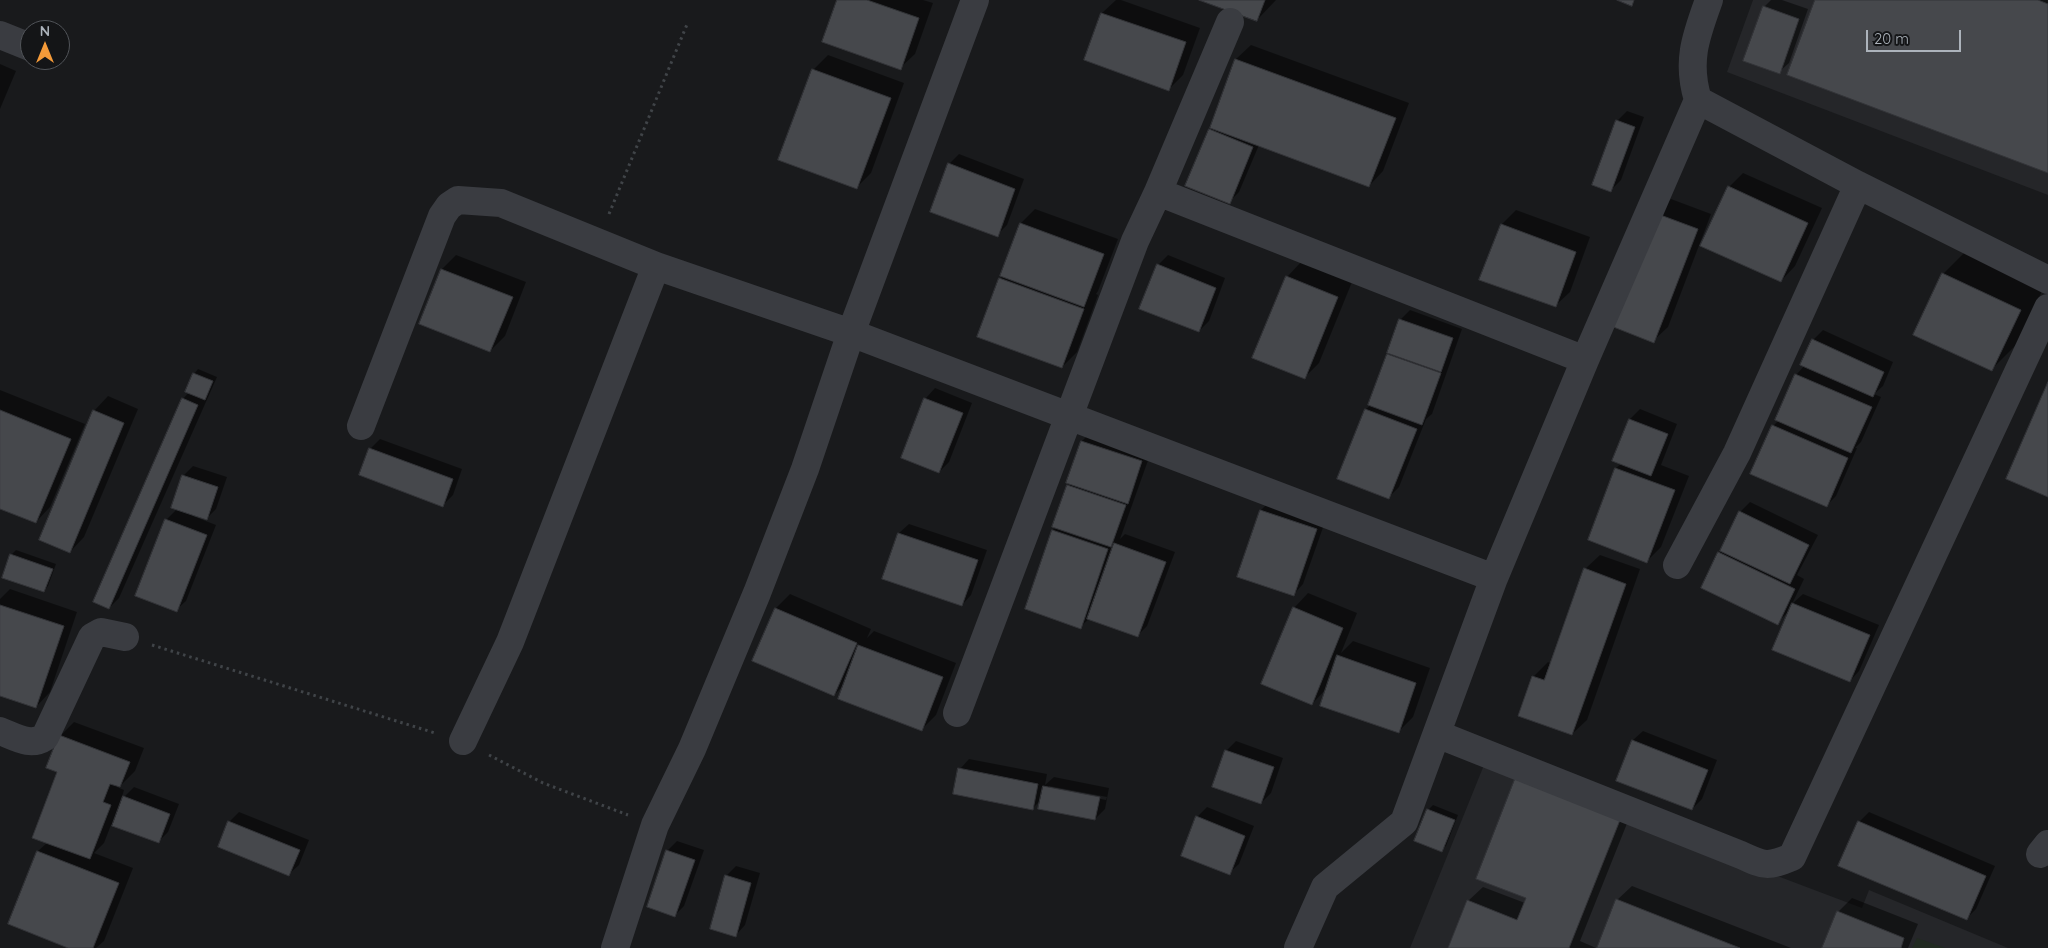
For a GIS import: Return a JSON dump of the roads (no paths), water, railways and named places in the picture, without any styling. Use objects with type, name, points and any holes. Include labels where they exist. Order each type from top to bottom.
[{"type":"street","points":[[615,948],[655,825],[692,748],[757,594],[805,469],[851,333],[975,0]]},
{"type":"street","points":[[1298,948],[1325,887],[1404,822],[1494,578],[1585,360],[1698,100],[1692,82],[1692,58],[1697,34],[1709,0]]},
{"type":"street","points":[[957,714],[1135,242],[1230,22]]},
{"type":"street","points":[[0,35],[20,43]]},
{"type":"street","points":[[1698,100],[1858,185],[2048,280]]},
{"type":"street","points":[[1677,565],[1737,453],[1858,185]]},
{"type":"street","points":[[1158,192],[1585,360]]},
{"type":"street","points":[[362,426],[442,216],[449,206],[458,200],[501,203],[656,266],[851,333],[1494,578]]},
{"type":"street","points":[[463,741],[510,642],[656,266]]},
{"type":"street","points":[[1437,734],[1763,865],[1777,863],[1792,857],[2048,308]]},
{"type":"street","points":[[0,732],[28,742],[37,742],[45,736],[92,638],[101,632],[125,637]]}]
